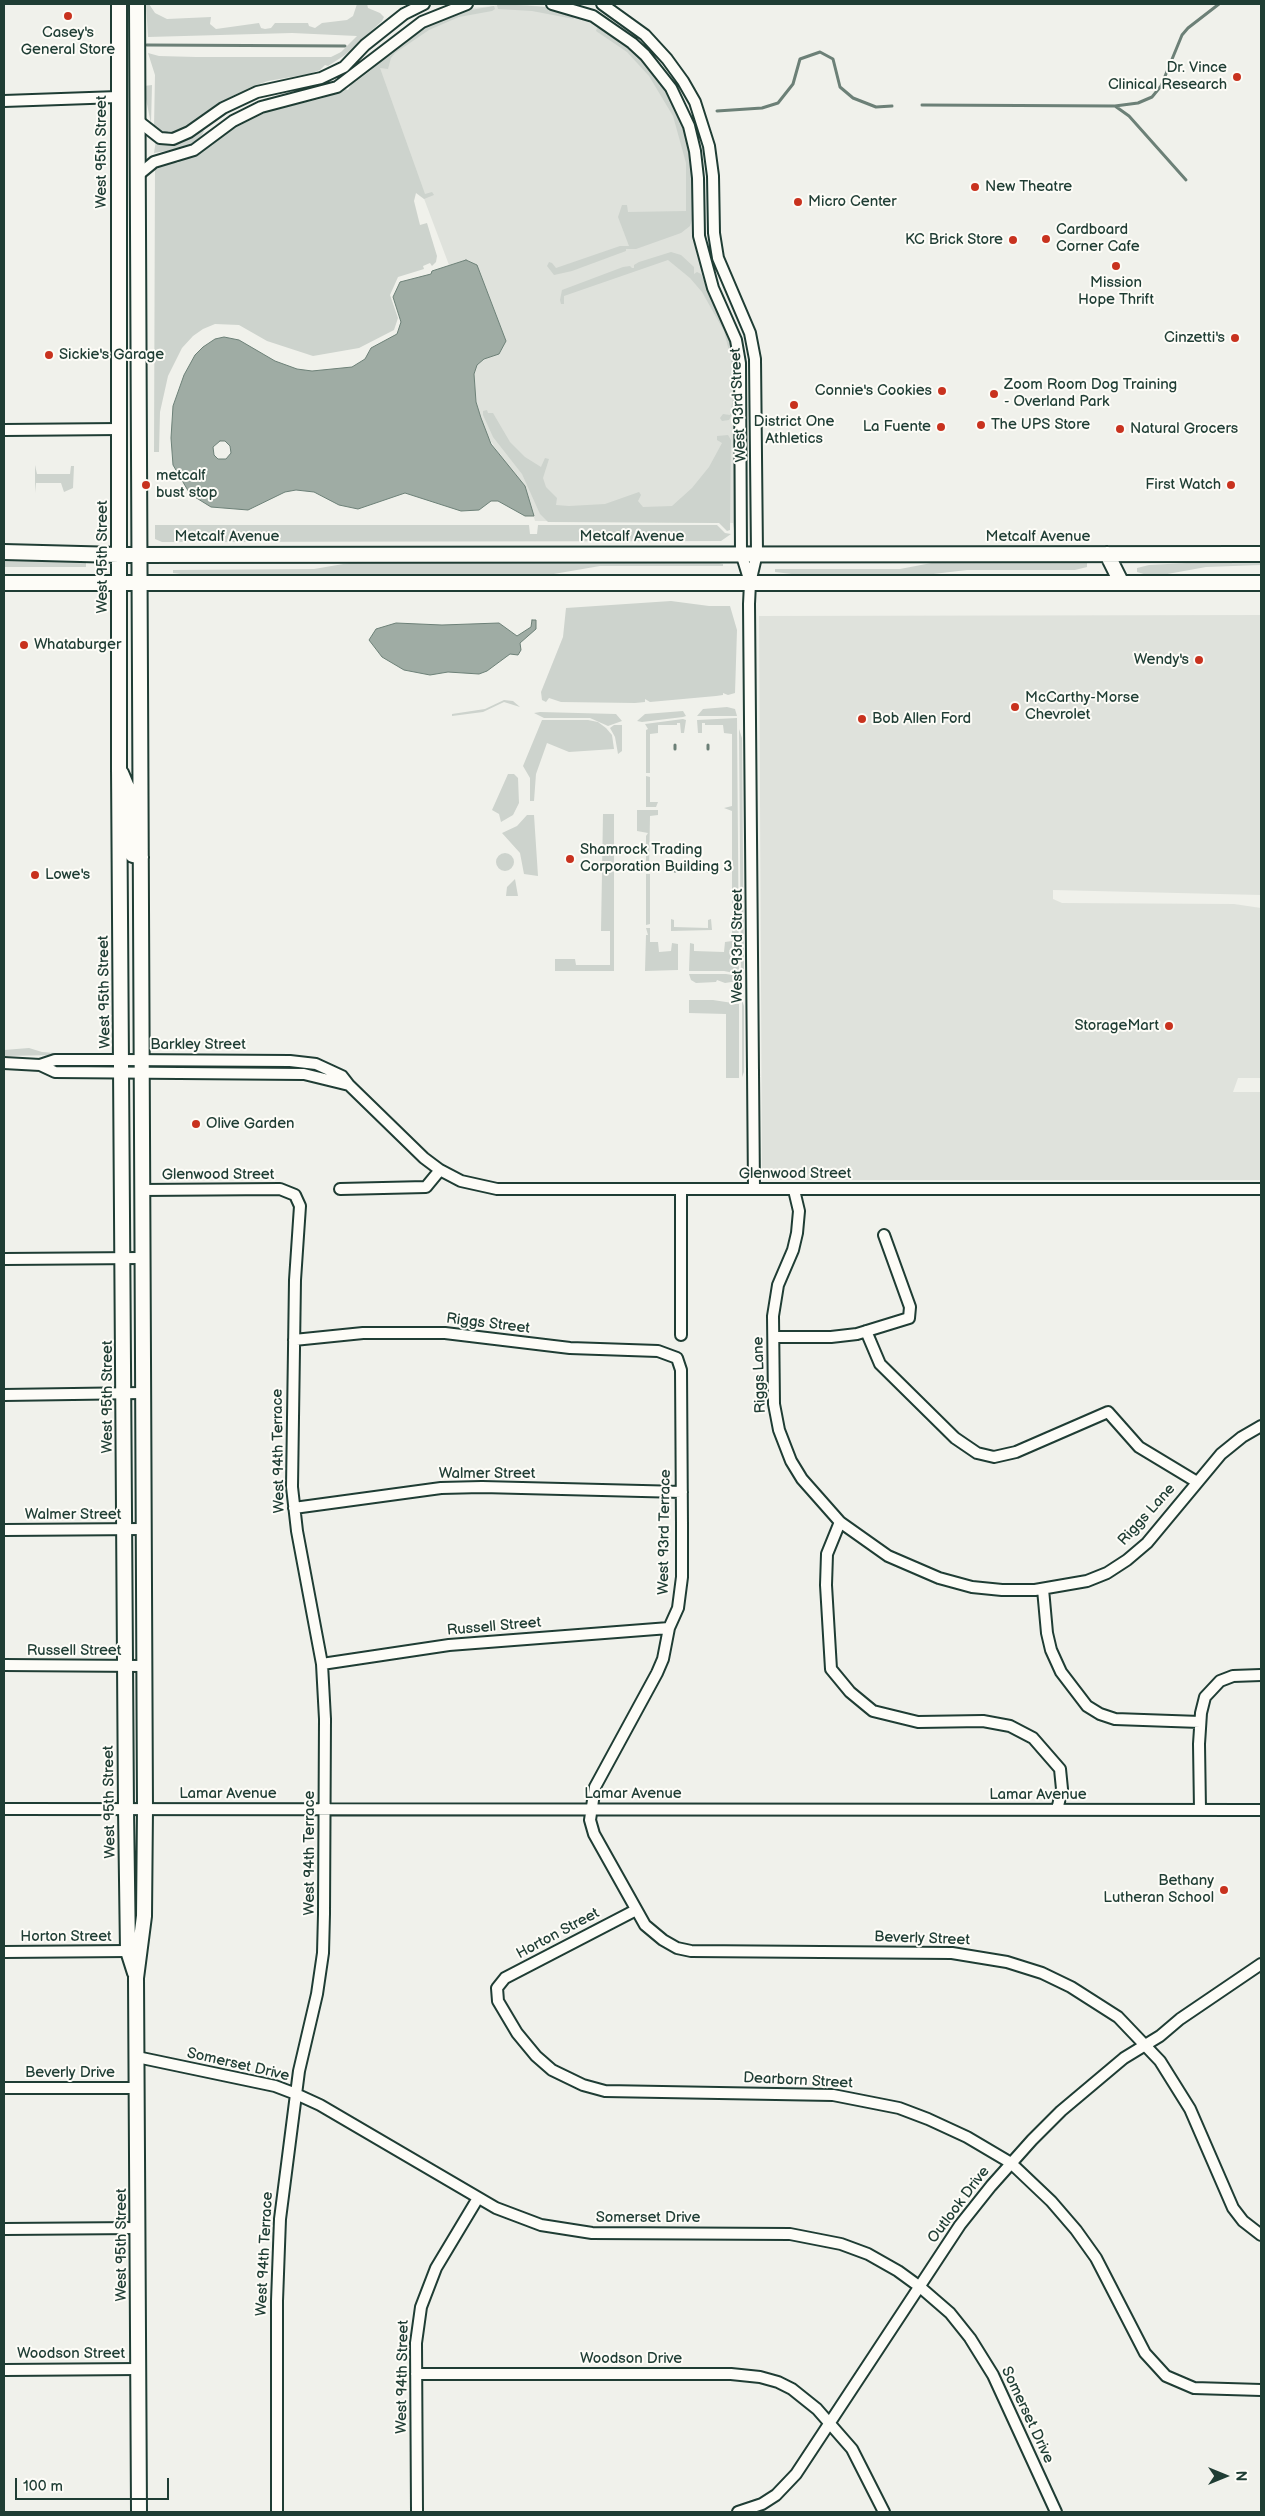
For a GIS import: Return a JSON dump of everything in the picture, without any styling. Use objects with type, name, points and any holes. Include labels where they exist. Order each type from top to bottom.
[{"type":"main road","name":"West 95th Street","points":[[119,4],[120,429],[118,768],[124,1259],[126,1809],[128,1952],[136,1978]]},
{"type":"main road","name":"West 95th Street","points":[[137,4],[142,1066],[141,1258],[145,1809],[144,1916],[136,1978],[139,2512]]},
{"type":"main road","name":"Metcalf Avenue","points":[[4,552],[119,555],[1261,554]]},
{"type":"main road","points":[[1107,554],[1120,582]]},
{"type":"main road","points":[[1120,582],[1122,554]]},
{"type":"main road","points":[[4,584],[1261,583]]},
{"type":"main road","points":[[118,768],[130,792],[132,854],[141,857]]},
{"type":"street","points":[[137,120],[148,131],[160,138],[173,139],[190,132],[215,114],[257,92],[321,78],[344,67],[365,46],[404,14],[424,4]]},
{"type":"street","points":[[137,176],[154,162],[194,150],[225,128],[261,107],[338,87],[422,22],[467,4]]},
{"type":"street","name":"West 93rd Street","points":[[552,4],[593,16],[632,43],[671,88],[681,107],[694,144],[698,178],[699,236],[713,288],[736,340],[740,363],[742,553],[750,583]]},
{"type":"street","name":"West 93rd Street","points":[[593,16],[600,4],[645,35],[667,58],[684,81],[695,102],[707,141],[713,176],[714,234],[718,258],[750,333],[756,359],[757,553],[750,583],[754,1189]]},
{"type":"street","points":[[4,101],[118,97]]},
{"type":"street","points":[[215,114],[225,128]]},
{"type":"street","points":[[694,144],[707,141]]},
{"type":"street","points":[[4,430],[120,429]]},
{"type":"street","name":"Barkley Street","points":[[4,1063],[40,1065],[55,1060],[122,1066],[319,1076],[349,1085],[424,1158],[440,1170]]},
{"type":"street","points":[[340,1189],[426,1187],[440,1170]]},
{"type":"street","name":"Glenwood Street","points":[[440,1170],[461,1181],[497,1189],[1261,1189]]},
{"type":"street","name":"Glenwood Street","points":[[141,1190],[280,1189],[295,1195]]},
{"type":"street","points":[[681,1189],[681,1335]]},
{"type":"street","name":"Riggs Lane","points":[[794,1190],[799,1211],[797,1233],[774,1303],[774,1404],[783,1444],[802,1479],[840,1522],[888,1556],[940,1578],[972,1587],[1002,1590],[1044,1590],[1087,1581],[1107,1573],[1127,1560],[1147,1543],[1222,1454],[1242,1437],[1261,1426]]},
{"type":"street","name":"West 94th Terrace","points":[[277,2512],[278,2269],[285,2171],[299,2071],[317,1994],[323,1952],[325,1809],[322,1664],[296,1531],[292,1487],[295,1280],[300,1206],[295,1195]]},
{"type":"street","points":[[774,1337],[831,1337],[866,1331],[909,1318],[910,1307],[884,1235]]},
{"type":"street","points":[[4,1259],[141,1258]]},
{"type":"street","points":[[866,1331],[880,1364],[955,1438],[977,1453],[994,1457],[1016,1452],[1108,1412],[1139,1447],[1198,1482]]},
{"type":"street","name":"Riggs Street","points":[[294,1340],[363,1333],[445,1333],[570,1348],[658,1351],[677,1358]]},
{"type":"street","name":"West 93rd Terrace","points":[[590,1808],[595,1787],[657,1674],[663,1659],[670,1628],[678,1608],[682,1577],[682,1492],[681,1370],[677,1358]]},
{"type":"street","points":[[4,1395],[142,1394]]},
{"type":"street","name":"Walmer Street","points":[[294,1508],[441,1488],[482,1487],[682,1492]]},
{"type":"street","points":[[840,1522],[827,1554],[826,1585],[831,1669],[850,1692],[873,1711],[918,1722],[983,1721],[1010,1726],[1033,1738],[1060,1768],[1062,1789],[1057,1810]]},
{"type":"street","name":"Walmer Street","points":[[4,1530],[143,1529]]},
{"type":"street","points":[[1044,1590],[1047,1633],[1052,1650],[1061,1672],[1088,1706],[1100,1714],[1115,1719],[1200,1722]]},
{"type":"street","name":"Russell Street","points":[[322,1664],[449,1645],[670,1628]]},
{"type":"street","name":"Russell Street","points":[[4,1665],[143,1666]]},
{"type":"street","points":[[1200,1810],[1200,1722],[1205,1697],[1216,1684],[1233,1676],[1261,1675]]},
{"type":"street","name":"Beverly Street","points":[[590,1808],[590,1820],[594,1834],[645,1925],[654,1934],[677,1948],[692,1951],[952,1953],[1007,1962],[1042,1973],[1091,1999],[1118,2017],[1160,2061],[1190,2109],[1233,2208],[1243,2221],[1261,2235]]},
{"type":"street","name":"Lamar Avenue","points":[[4,1809],[1261,1810]]},
{"type":"street","name":"Horton Street","points":[[497,1988],[505,1978],[636,1910]]},
{"type":"street","name":"Horton Street","points":[[4,1952],[128,1952]]},
{"type":"street","name":"Outlook Drive","points":[[738,2512],[762,2504],[784,2488],[830,2423],[960,2225],[1010,2163],[1060,2110],[1116,2064],[1261,1964]]},
{"type":"street","name":"Dearborn Street","points":[[497,1988],[498,2001],[517,2033],[536,2056],[557,2073],[582,2085],[605,2091],[627,2093],[790,2093],[833,2095],[868,2100],[928,2118],[967,2137],[1010,2163],[1052,2202],[1076,2230],[1096,2258],[1145,2353],[1154,2365],[1175,2382],[1194,2388],[1261,2390]]},
{"type":"street","name":"Somerset Drive","points":[[137,2057],[275,2086],[296,2094],[320,2105],[478,2198],[509,2214],[568,2230],[592,2233],[790,2234],[815,2238],[868,2254],[898,2271],[950,2313],[986,2361],[1056,2512]]},
{"type":"street","name":"Beverly Drive","points":[[4,2088],[137,2088]]},
{"type":"street","name":"West 94th Street","points":[[417,2512],[416,2330],[421,2306],[436,2268],[478,2198]]},
{"type":"street","points":[[4,2229],[138,2228]]},
{"type":"street","name":"Woodson Street","points":[[4,2370],[139,2369]]},
{"type":"street","name":"Woodson Drive","points":[[416,2374],[742,2374],[778,2382],[817,2409],[852,2449],[884,2512]]},
{"type":"shaded area","points":[[146,4],[149,4],[155,13],[167,19],[211,17],[210,24],[216,29],[259,23],[261,28],[265,29],[271,28],[275,23],[308,23],[309,26],[315,28],[322,23],[347,20],[353,16],[357,4],[367,4],[368,8],[380,13],[384,17],[345,55],[328,66],[325,65],[320,70],[309,74],[268,81],[251,87],[220,102],[184,128],[174,132],[168,131],[167,133],[154,127],[155,75],[148,53],[159,56],[196,57],[331,57],[341,52],[357,36],[292,33],[148,37]]},
{"type":"shaded area","points":[[516,4],[547,7],[583,18],[615,36],[662,84],[686,135],[693,183],[692,220],[695,247],[703,279],[730,340],[735,364],[735,523],[535,521],[525,486],[504,462],[485,432],[476,402],[474,374],[477,365],[484,359],[499,354],[506,341],[477,265],[466,260],[449,265],[374,66],[397,44],[471,8]]},
{"type":"shaded area","points":[[497,5],[547,7],[571,14],[574,19],[532,11],[498,9]]},
{"type":"shaded area","points":[[494,6],[495,9],[492,11],[459,17],[429,30],[395,53],[391,58],[388,69],[380,68],[425,194],[432,192],[434,195],[424,199],[416,193],[414,201],[420,225],[427,223],[437,256],[436,262],[432,266],[430,263],[423,266],[424,269],[398,277],[390,295],[398,318],[394,330],[359,348],[313,356],[267,341],[239,325],[215,324],[203,329],[193,336],[182,348],[168,376],[160,412],[159,452],[154,452],[155,167],[172,161],[178,163],[180,159],[189,156],[236,124],[262,112],[320,99],[345,89],[348,90],[351,85],[370,71],[388,53],[419,29],[459,12]]},
{"type":"shaded area","points":[[597,28],[604,29],[609,33],[608,35],[615,36],[645,62],[670,97],[686,135],[691,157],[693,183],[692,220],[690,226],[681,233],[636,249],[626,249],[626,251],[572,271],[554,275],[547,266],[549,262],[556,268],[620,246],[629,246],[618,217],[622,205],[627,205],[628,212],[686,211],[686,163],[673,116],[649,76],[627,52],[596,31]]},
{"type":"shaded area","points":[[152,85],[151,124],[144,86]]},
{"type":"shaded area","points":[[201,130],[204,131],[202,135],[194,142],[177,149],[154,153],[156,140]]},
{"type":"shaded area","points":[[671,252],[681,255],[694,267],[694,274],[697,272],[701,274],[728,332],[736,373],[736,407],[729,420],[722,421],[720,418],[723,414],[730,415],[733,397],[731,359],[724,331],[702,292],[690,278],[668,260],[564,296],[564,304],[561,304],[562,290],[623,267],[630,266],[634,268],[634,265],[639,262]]},
{"type":"shaded area","points":[[466,260],[477,265],[506,341],[499,354],[484,359],[477,365],[474,374],[476,402],[491,444],[525,486],[534,516],[525,516],[498,501],[491,501],[479,510],[461,511],[405,493],[358,509],[339,505],[314,492],[296,490],[285,492],[248,510],[211,507],[190,494],[173,465],[171,438],[173,406],[184,375],[195,355],[203,347],[215,339],[224,337],[239,340],[275,361],[297,369],[312,371],[352,367],[365,359],[371,348],[397,334],[401,322],[393,297],[400,282],[431,274],[432,271]],"holes":[[[220,441],[225,441],[230,446],[231,453],[226,459],[218,459],[214,455],[213,447]]]},
{"type":"shaded area","points":[[487,410],[488,413],[493,413],[510,442],[525,457],[541,467],[545,458],[549,459],[543,478],[546,487],[557,498],[556,505],[605,504],[639,492],[641,495],[638,501],[643,507],[672,506],[692,488],[709,467],[722,443],[717,440],[717,436],[728,435],[731,440],[730,530],[727,531],[719,523],[548,522],[540,514],[522,474],[493,437],[483,415],[483,411]]},
{"type":"shaded area","points":[[733,440],[735,447],[734,530],[733,523]]},
{"type":"shaded area","points":[[35,465],[37,474],[70,474],[71,466],[74,466],[73,488],[64,492],[61,483],[36,483],[35,493]]},
{"type":"shaded area","points":[[155,525],[529,525],[530,534],[537,534],[538,525],[717,525],[725,533],[731,534],[721,541],[162,542],[155,539]]},
{"type":"shaded area","points":[[1261,559],[1261,565],[1206,567],[1162,575],[1147,575],[1137,572],[1137,568],[1149,565]]},
{"type":"shaded area","points":[[947,560],[1076,560],[1087,562],[1087,567],[1075,570],[967,570],[925,575],[800,575],[775,572],[775,569],[900,569]]},
{"type":"shaded area","points":[[4,561],[86,562],[86,567],[4,567]]},
{"type":"shaded area","points":[[361,561],[711,561],[723,564],[723,566],[600,566],[542,576],[196,576],[173,573],[173,570],[314,569]]},
{"type":"shaded area","points":[[671,601],[709,606],[730,606],[737,630],[735,693],[650,702],[645,699],[645,702],[635,703],[561,702],[549,698],[546,702],[542,700],[541,692],[563,637],[566,608]]},
{"type":"shaded area","points":[[1261,615],[1261,895],[1053,890],[1053,899],[1062,903],[1234,904],[1261,908],[1261,1078],[1238,1078],[1233,1092],[1261,1092],[1261,1180],[772,1180],[766,1178],[762,1170],[759,616]]},
{"type":"shaded area","points":[[532,620],[536,620],[536,629],[520,643],[521,650],[518,655],[510,654],[487,671],[479,674],[448,672],[430,675],[404,670],[382,657],[369,640],[376,629],[396,623],[442,625],[499,623],[517,636],[531,627]]},
{"type":"shaded area","points":[[504,700],[513,701],[520,707],[504,702],[483,712],[452,716],[452,714],[485,709]]},
{"type":"shaded area","points":[[727,707],[735,709],[737,716],[697,716],[703,709]]},
{"type":"shaded area","points":[[683,711],[686,716],[683,717],[637,721],[645,714]]},
{"type":"shaded area","points":[[534,713],[616,714],[622,721],[608,726],[590,718],[544,718]]},
{"type":"shaded area","points":[[737,718],[739,974],[724,971],[689,971],[690,943],[694,944],[694,951],[724,952],[725,942],[732,941],[732,811],[724,808],[732,806],[732,734],[724,733],[723,725],[705,725],[705,723],[702,723],[702,733],[698,733],[697,720]]},
{"type":"shaded area","points":[[542,720],[588,720],[598,722],[612,735],[614,749],[569,752],[547,743],[536,774],[534,801],[530,801],[530,778],[523,766]]},
{"type":"shaded area","points":[[686,720],[684,733],[681,733],[680,723],[677,723],[677,725],[658,725],[658,733],[650,734],[650,773],[646,773],[646,730],[648,729],[645,724]]},
{"type":"shaded area","points":[[614,725],[622,725],[622,751],[618,754],[615,737],[610,728]]},
{"type":"shaded area","points":[[739,729],[742,738],[744,972],[741,979]]},
{"type":"shaded area","points":[[508,774],[514,774],[518,778],[519,803],[513,815],[501,822],[499,814],[492,810]]},
{"type":"shaded area","points":[[646,776],[650,777],[650,802],[658,802],[656,807],[646,807]]},
{"type":"shaded area","points":[[637,810],[658,810],[658,815],[650,816],[649,872],[646,871],[646,836],[648,833],[637,831]]},
{"type":"shaded area","points":[[603,814],[614,814],[614,971],[555,971],[555,959],[575,959],[576,965],[610,965],[610,931],[601,931]]},
{"type":"shaded area","points":[[527,815],[534,815],[538,876],[524,874],[520,853],[502,833],[517,826]]},
{"type":"shaded area","points":[[501,853],[509,853],[514,858],[512,869],[501,871],[496,866],[496,858]]},
{"type":"shaded area","points":[[646,874],[650,874],[650,924],[646,925]]},
{"type":"shaded area","points":[[515,879],[518,896],[506,896],[507,887]]},
{"type":"shaded area","points":[[671,919],[674,920],[674,927],[708,928],[708,920],[711,919],[712,930],[671,931]]},
{"type":"shaded area","points":[[646,928],[650,928],[650,942],[658,942],[659,952],[671,951],[672,943],[678,944],[678,970],[645,971],[646,935],[648,935]]},
{"type":"shaded area","points":[[689,974],[739,976],[738,981],[725,983],[717,980],[716,982],[696,983],[691,980]]},
{"type":"shaded area","points":[[689,1000],[713,1000],[739,1004],[739,1078],[726,1078],[726,1014],[689,1013]]},
{"type":"shaded area","points":[[742,1000],[744,1006],[744,1072],[742,1077]]},
{"type":"shaded area","points":[[29,1048],[55,1053],[56,1055],[4,1056],[4,1050]]},
{"type":"waterway","points":[[922,105],[1115,106],[1138,103],[1152,97],[1161,86],[1182,35],[1188,28],[1219,4]]},
{"type":"waterway","points":[[147,45],[345,46]]},
{"type":"waterway","points":[[717,111],[762,108],[778,103],[793,84],[800,59],[820,52],[833,59],[840,87],[853,98],[876,107],[892,106]]},
{"type":"waterway","points":[[1115,106],[1129,116],[1186,180]]},
{"type":"place","name":"Casey's General Store","points":[[68,16]]},
{"type":"place","name":"Dr. Vince Clinical Research","points":[[1237,77]]},
{"type":"place","name":"New Theatre","points":[[975,187]]},
{"type":"place","name":"Micro Center","points":[[798,202]]},
{"type":"place","name":"Cardboard Corner Cafe","points":[[1046,239]]},
{"type":"place","name":"KC Brick Store","points":[[1013,240]]},
{"type":"place","name":"Mission Hope Thrift","points":[[1116,266]]},
{"type":"place","name":"Cinzetti's","points":[[1235,338]]},
{"type":"place","name":"Sickie's Garage","points":[[49,355]]},
{"type":"place","name":"Connie's Cookies","points":[[942,391]]},
{"type":"place","name":"Zoom Room Dog Training - Overland Park","points":[[994,394]]},
{"type":"place","name":"District One Athletics","points":[[794,405]]},
{"type":"place","name":"The UPS Store","points":[[981,425]]},
{"type":"place","name":"La Fuente","points":[[941,427]]},
{"type":"place","name":"Natural Grocers","points":[[1120,429]]},
{"type":"place","name":"metcalf bust stop","points":[[146,485]]},
{"type":"place","name":"First Watch","points":[[1231,485]]},
{"type":"place","name":"Whataburger","points":[[24,645]]},
{"type":"place","name":"Wendy's","points":[[1199,660]]},
{"type":"place","name":"McCarthy-Morse Chevrolet","points":[[1015,707]]},
{"type":"place","name":"Bob Allen Ford","points":[[862,719]]},
{"type":"place","name":"Shamrock Trading Corporation Building 3","points":[[570,859]]},
{"type":"place","name":"Lowe's","points":[[35,875]]},
{"type":"place","name":"StorageMart","points":[[1169,1026]]},
{"type":"place","name":"Olive Garden","points":[[196,1124]]},
{"type":"place","name":"Bethany Lutheran School","points":[[1224,1890]]}]
